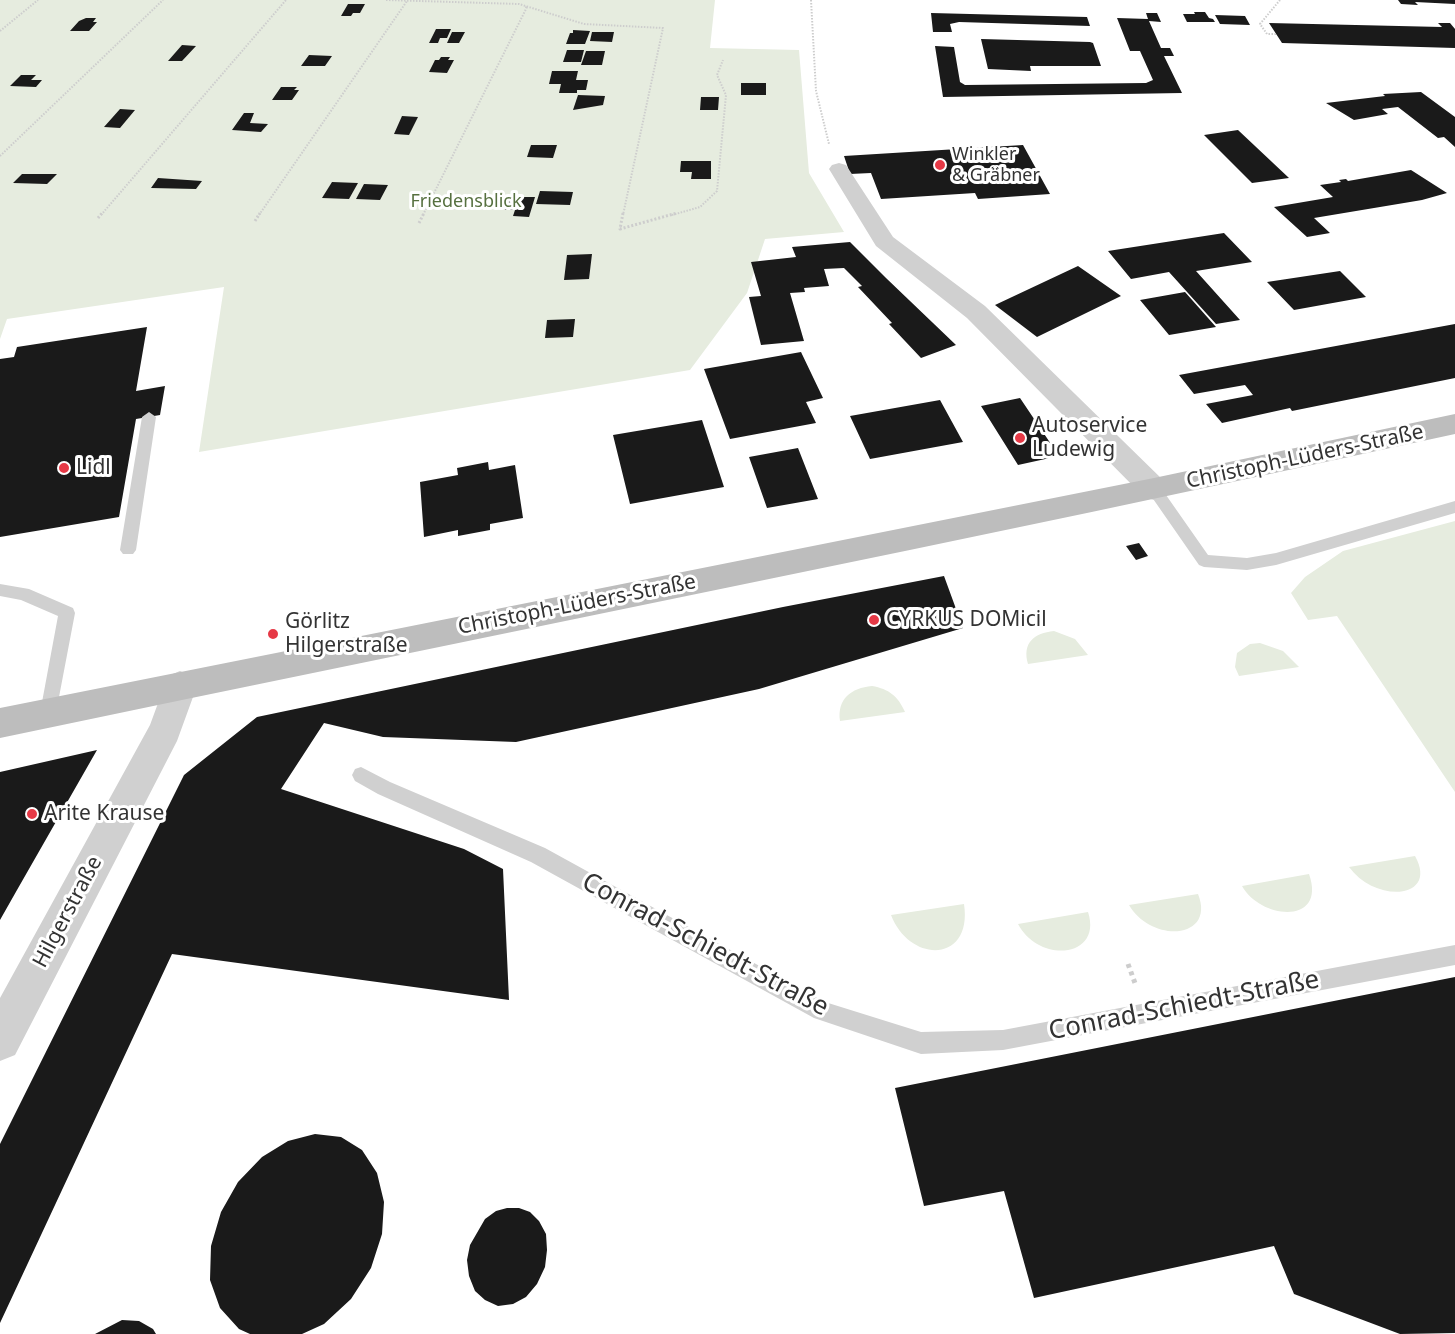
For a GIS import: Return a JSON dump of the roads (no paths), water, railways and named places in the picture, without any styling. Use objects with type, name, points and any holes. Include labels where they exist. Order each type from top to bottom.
[{"type":"street","points":[[839,169],[884,241],[976,312],[1154,489]]},
{"type":"street","name":"Christoph-Lüders-Straße","points":[[0,723],[1154,489],[1455,424]]},
{"type":"street","name":"Hilgerstraße","points":[[0,1040],[165,730],[180,686]]},
{"type":"lane","points":[[128,550],[149,417]]},
{"type":"lane","points":[[1154,489],[1204,561],[1236,563],[1276,559],[1455,507]]},
{"type":"lane","points":[[0,590],[23,594],[67,613],[49,713]]},
{"type":"lane","name":"Conrad-Schiedt-Straße","points":[[360,776],[538,855],[821,1011],[921,1042],[1003,1040],[1455,955]]},
{"type":"place","name":"Winkler & Gräbner","points":[[940,165]]},
{"type":"place","name":"Autoservice Ludewig","points":[[1020,438]]},
{"type":"place","name":"Lidl","points":[[64,468]]},
{"type":"place","name":"CYRKUS DOMicil","points":[[874,620]]},
{"type":"place","name":"Görlitz Hilgerstraße","points":[[273,634]]},
{"type":"place","name":"Arite Krause","points":[[32,814]]},
{"type":"park label","name":"Friedensblick","points":[[466,202]]}]
